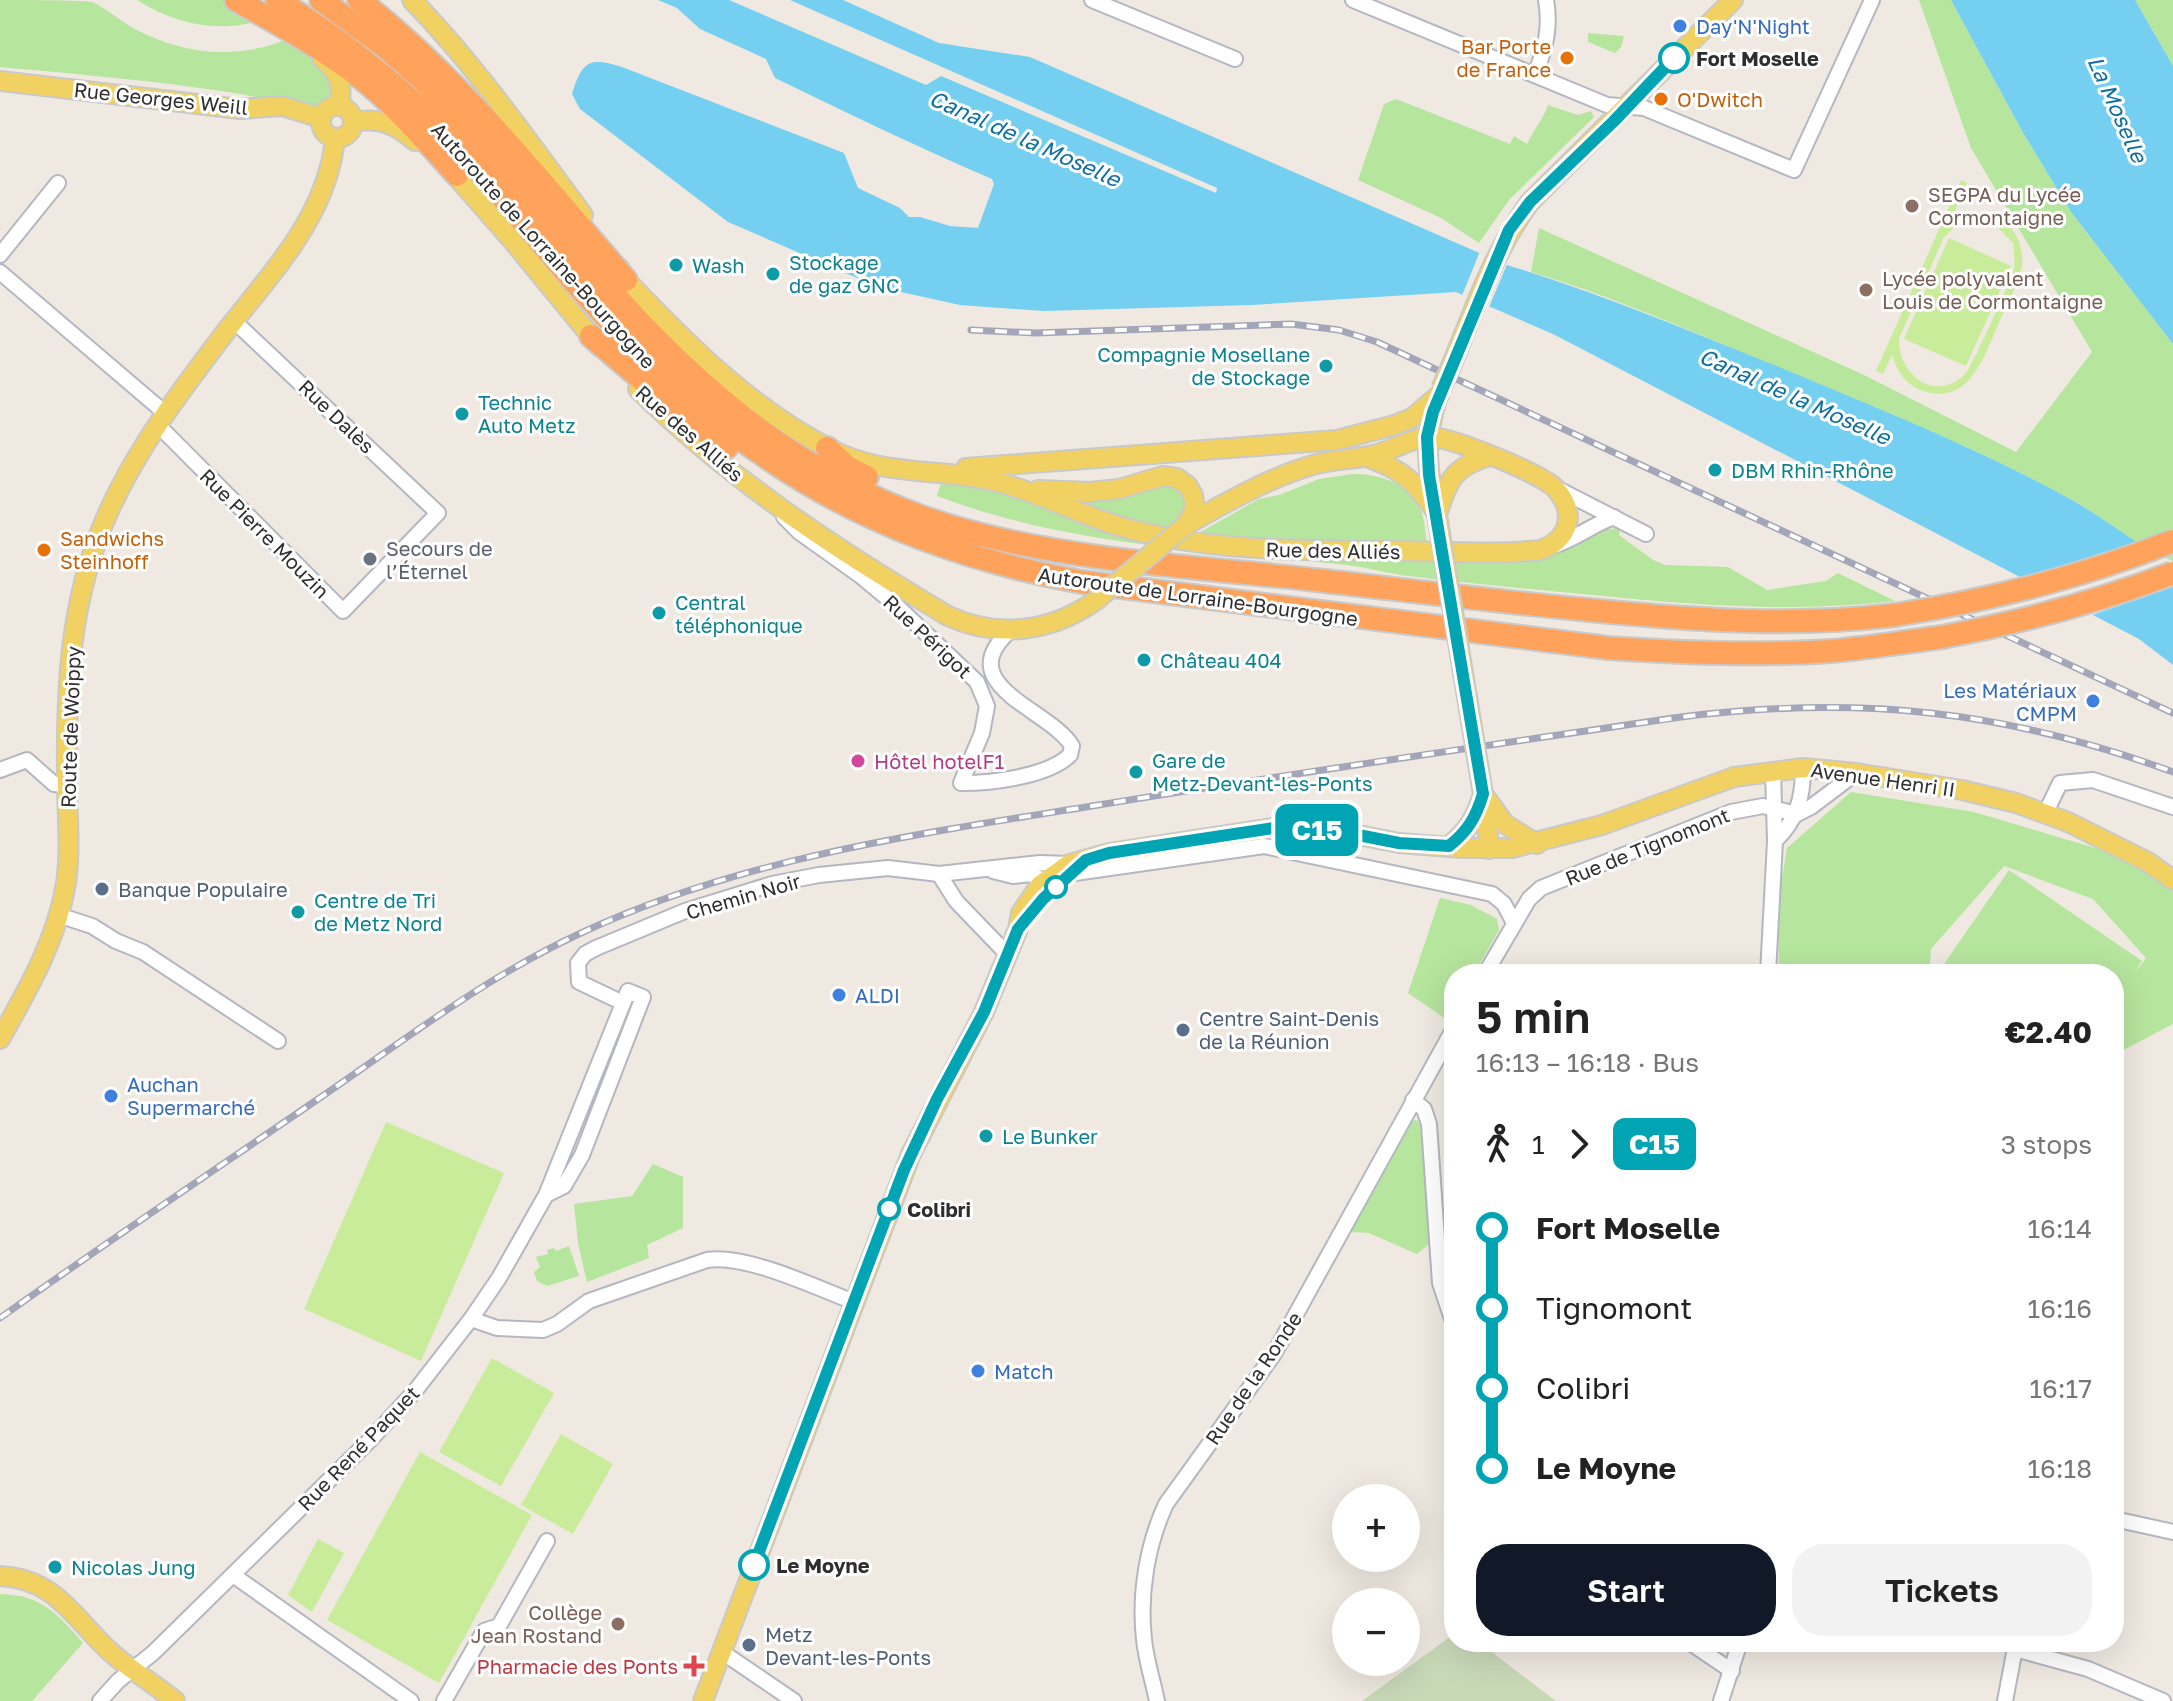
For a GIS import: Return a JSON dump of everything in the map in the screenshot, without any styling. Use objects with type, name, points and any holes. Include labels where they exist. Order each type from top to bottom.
[{"type":"highway","points":[[236,0],[304,39],[359,76],[405,118],[457,175]]},
{"type":"highway","name":"Autoroute de Lorraine-Bourgogne","points":[[277,0],[349,48],[413,102],[492,186],[587,297],[669,381],[730,432],[786,473],[839,503],[925,541],[1024,572],[1082,582],[1608,648],[1696,654],[1832,651],[1942,637],[2075,607],[2173,573]]},
{"type":"highway","name":"Autoroute de Lorraine-Bourgogne","points":[[321,0],[385,47],[424,81],[645,327],[708,389],[779,443],[816,466],[888,502],[952,527],[1031,546],[1123,559],[1695,620],[1822,622],[1895,615],[1990,598],[2060,581],[2173,541]]},
{"type":"highway","points":[[359,0],[405,36],[447,76],[626,280]]},
{"type":"highway","points":[[591,336],[692,422],[795,492],[869,529],[925,541]]},
{"type":"highway","points":[[827,448],[847,467],[938,507],[1058,540],[1098,547],[1123,559]]},
{"type":"main road","name":"Rue des Alliés","points":[[412,0],[455,46],[507,112],[612,255],[626,280],[699,356],[767,411],[827,448],[867,464],[898,471],[986,479],[1026,489],[1096,520],[1139,532],[1265,550],[1527,551],[1552,546]]},
{"type":"main road","points":[[1489,849],[1483,794],[1429,475],[1427,437],[1440,392],[1509,230],[1530,202],[1733,0]]},
{"type":"main road","points":[[304,39],[336,70],[341,88],[339,106]]},
{"type":"main road","name":"Rue Georges Weill","points":[[0,81],[240,109],[282,106],[321,118]]},
{"type":"main road","points":[[339,106],[350,113],[353,122],[347,134],[335,138],[322,129],[321,118],[326,110],[339,106]]},
{"type":"main road","name":"Rue des Alliés","points":[[353,122],[383,120],[396,126],[457,175],[591,336],[640,391],[691,439],[761,493],[948,616],[978,626],[1011,630],[1035,628],[1062,620],[1095,601],[1186,525],[1239,496],[1295,471],[1332,460],[1366,457],[1427,437]]},
{"type":"main road","name":"Route de Woippy","points":[[0,1039],[36,974],[58,915],[68,861],[70,653],[88,568],[108,511],[162,419],[313,214],[332,166],[335,138]]},
{"type":"main road","name":"Rue des Alliés","points":[[937,473],[972,467],[1337,440],[1377,431],[1412,418],[1440,392]]},
{"type":"main road","points":[[1427,437],[1462,444],[1554,487],[1563,501],[1568,518],[1567,530],[1552,546]]},
{"type":"main road","points":[[1437,515],[1446,486],[1454,474],[1490,456]]},
{"type":"main road","points":[[1366,457],[1401,471],[1423,494],[1437,515]]},
{"type":"main road","points":[[1026,489],[1090,492],[1119,489],[1163,476],[1177,478],[1188,486],[1193,495],[1195,509],[1186,525]]},
{"type":"main road","name":"Avenue Henri II","points":[[1076,866],[1109,853],[1263,827],[1301,828],[1399,843],[1489,849],[1537,844],[1631,815],[1734,777],[1803,768],[1962,790],[2016,803],[2124,849],[2173,880]]},
{"type":"main road","points":[[1483,794],[1505,824],[1537,844]]},
{"type":"main road","points":[[1449,846],[1472,823],[1483,794]]},
{"type":"main road","points":[[703,1701],[911,1154],[984,1012],[1018,929],[1021,913],[1031,895],[1076,866]]},
{"type":"main road","points":[[0,1576],[27,1580],[59,1598],[114,1655],[175,1701]]},
{"type":"street","points":[[1092,0],[1235,59]]},
{"type":"street","points":[[1353,0],[1607,105],[1652,111],[1794,170],[1872,0]]},
{"type":"street","points":[[1535,75],[1548,37],[1546,0]]},
{"type":"street","points":[[0,255],[58,183]]},
{"type":"street","points":[[0,272],[162,419]]},
{"type":"street","name":"Rue Dalès","points":[[234,321],[438,513]]},
{"type":"street","name":"Rue Pierre Mouzin","points":[[162,419],[343,611],[438,513]]},
{"type":"street","points":[[1554,487],[1646,534]]},
{"type":"street","name":"Rue Périgot","points":[[761,493],[799,532],[862,577],[977,682],[987,706],[982,733],[961,783],[979,783],[1047,770],[1070,755],[1072,746],[1061,732],[1005,693],[996,680],[991,663],[992,650],[1011,630]]},
{"type":"street","points":[[1552,546],[1573,539],[1614,517]]},
{"type":"street","points":[[0,770],[27,760],[54,784],[67,785]]},
{"type":"street","points":[[1797,814],[1803,768]]},
{"type":"street","points":[[1769,964],[1775,841],[1773,770]]},
{"type":"street","points":[[1775,841],[1797,814],[1856,773]]},
{"type":"street","points":[[2045,814],[2060,783],[2087,780],[2173,807]]},
{"type":"street","name":"Rue de Tignomont","points":[[1514,923],[1529,899],[1541,888],[1731,812],[1773,807],[1797,814]]},
{"type":"street","name":"Chemin Noir","points":[[579,982],[578,963],[585,954],[728,897],[819,875],[888,868],[939,874],[1056,862],[1076,866],[1264,846],[1492,894],[1504,904],[1514,923]]},
{"type":"street","name":"Chemin Noir","points":[[985,869],[1013,876],[1031,874],[1050,884]]},
{"type":"street","points":[[939,874],[956,901],[1008,955]]},
{"type":"street","points":[[58,915],[92,926],[116,941],[143,952],[278,1041]]},
{"type":"street","points":[[1491,964],[1514,923]]},
{"type":"street","name":"Rue René Paquet","points":[[579,982],[623,1003]]},
{"type":"street","name":"Rue René Paquet","points":[[100,1701],[372,1438],[415,1391],[471,1319],[499,1278],[546,1195],[628,991],[643,997],[582,1155],[564,1186],[546,1195]]},
{"type":"street","name":"Rue de la Ronde","points":[[1157,1701],[1144,1641],[1142,1610],[1154,1530],[1166,1504],[1274,1354],[1444,1046]]},
{"type":"street","points":[[1413,1100],[1424,1109],[1429,1124],[1444,1249]]},
{"type":"street","points":[[471,1319],[497,1328],[543,1330],[589,1301],[707,1260],[722,1258],[748,1263],[854,1302]]},
{"type":"street","points":[[2124,1521],[2173,1532]]},
{"type":"street","points":[[444,1701],[484,1631],[499,1626],[547,1541]]},
{"type":"street","points":[[233,1575],[411,1701]]},
{"type":"street","points":[[722,1652],[794,1701]]},
{"type":"street","points":[[1704,1652],[1732,1671]]},
{"type":"street","points":[[1721,1701],[1737,1652]]},
{"type":"street","points":[[2005,1701],[2015,1652]]},
{"type":"street","points":[[2035,1652],[2088,1669],[2163,1701]]},
{"type":"green space","points":[[0,0],[92,2],[152,37],[211,52],[252,50],[292,37],[331,83],[331,108],[307,109],[246,95],[176,85],[0,67]]},
{"type":"green space","points":[[137,0],[229,0],[265,19],[232,26],[199,24],[168,16]]},
{"type":"green space","points":[[1919,0],[1951,0],[2022,131],[2071,212],[2173,344],[2173,566],[2076,502],[1953,441],[1651,314],[1531,272],[1539,228],[1864,375],[2016,452],[2092,352],[1971,148]]},
{"type":"green space","points":[[2135,0],[2173,0],[2173,66]]},
{"type":"green space","points":[[1588,33],[1624,36],[1621,47],[1615,53],[1588,42]]},
{"type":"green space","points":[[1396,99],[1510,144],[1514,136],[1527,144],[1548,105],[1578,115],[1591,111],[1594,117],[1509,200],[1479,243],[1441,218],[1358,180],[1384,104]]},
{"type":"green space","points":[[1961,180],[1967,183],[1952,219],[1979,214],[2002,221],[2018,239],[2022,252],[2022,267],[2017,282],[1987,351],[1972,376],[1952,392],[1939,394],[1912,385],[1900,372],[1892,355],[1883,374],[1876,371]],"holes":[[[1971,221],[1994,224],[2013,243],[2014,265],[1983,341],[1965,374],[1954,383],[1942,386],[1920,381],[1905,363],[1899,339],[1944,237],[1956,226]]]},
{"type":"green space","points":[[1949,238],[2011,266],[1966,366],[1904,339]]},
{"type":"green space","points":[[1352,474],[1371,475],[1407,490],[1421,510],[1427,545],[1263,543],[1193,536],[1259,499],[1279,495],[1319,479]]},
{"type":"green space","points":[[941,482],[1003,490],[1151,539],[1545,557],[1599,530],[1620,528],[1619,535],[1653,560],[1666,565],[1728,567],[1767,590],[1826,581],[1838,573],[1895,601],[1819,607],[1669,602],[1448,581],[1347,565],[1139,544],[1038,526],[988,513],[937,496]]},
{"type":"green space","points":[[1167,485],[1181,494],[1185,510],[1164,531],[1053,496],[1106,498]]},
{"type":"green space","points":[[1851,792],[1974,812],[2149,864],[2173,889],[2173,1024],[2124,1050],[2124,964],[1944,964],[2009,870],[2142,961],[2134,974],[2146,958],[2093,899],[2004,866],[1931,949],[1930,964],[1779,964],[1778,903],[1787,848]]},
{"type":"green space","points":[[1440,898],[1471,905],[1497,919],[1499,930],[1480,964],[1444,964],[1444,1018],[1408,993]]},
{"type":"green space","points":[[1416,1120],[1423,1142],[1429,1244],[1417,1254],[1369,1233],[1349,1232],[1411,1121]]},
{"type":"green space","points":[[386,1122],[504,1173],[421,1361],[304,1309]]},
{"type":"green space","points":[[653,1164],[683,1177],[683,1228],[647,1245],[649,1258],[587,1282],[578,1243],[574,1204],[632,1196]]},
{"type":"green space","points":[[569,1246],[579,1276],[547,1286],[537,1281],[534,1272],[540,1267],[536,1257],[548,1254],[547,1250],[554,1248],[556,1251]]},
{"type":"green space","points":[[492,1358],[554,1393],[501,1486],[439,1452]]},
{"type":"green space","points":[[561,1434],[613,1464],[573,1534],[521,1505]]},
{"type":"green space","points":[[420,1452],[532,1515],[439,1683],[327,1620]]},
{"type":"green space","points":[[318,1539],[344,1553],[312,1612],[288,1595]]},
{"type":"green space","points":[[0,1594],[37,1602],[65,1623],[83,1643],[32,1701],[0,1701]]},
{"type":"green space","points":[[1444,1641],[1444,1652],[1492,1652],[1556,1701],[1362,1701],[1396,1676],[1420,1676],[1420,1659]]},
{"type":"water","name":"Canal de la Moselle","points":[[658,0],[729,0],[926,85],[941,76],[1216,193],[1217,188],[790,0],[843,0],[939,43],[1030,57],[1507,265],[1644,313],[1922,427],[2061,494],[2173,566],[2173,665],[2139,639],[1553,334],[1456,292],[1252,305],[1044,311],[960,305],[878,287],[728,222],[580,109],[572,94],[583,68],[594,62],[622,67],[844,153],[858,188],[900,208],[909,217],[950,226],[978,228],[994,184],[992,179],[775,78],[766,59],[700,29],[677,8]]},
{"type":"water","name":"La Moselle","points":[[1951,0],[2135,0],[2173,66],[2173,344],[2071,212],[2022,131]]},
{"type":"pier","points":[[1481,249],[1508,262],[1487,312],[1461,298]]},
{"type":"pier","points":[[2140,541],[2173,562],[2173,587],[2087,617],[2016,580]]},
{"type":"railway","points":[[971,330],[1036,333],[1291,324],[1339,330],[1377,342],[2173,713]]},
{"type":"railway","points":[[0,1318],[417,1030],[512,969],[579,934],[640,908],[767,867],[896,839],[1027,816],[1460,749],[1681,717],[1746,711],[1870,708],[1930,713],[2050,734],[2173,772]]},
{"type":"bus line","name":"C15","points":[[754,1565],[911,1154],[984,1012],[1018,929],[1043,899],[1086,860],[1109,853],[1263,827],[1301,828],[1399,843],[1449,846],[1467,830],[1476,816],[1483,794],[1426,454],[1431,419],[1509,230],[1530,202],[1674,58]]},
{"type":"place","name":"Day'N'Night","points":[[1680,26]]},
{"type":"place","name":"Bar Porte de France","points":[[1567,58]]},
{"type":"place","name":"Fort Moselle","points":[[1674,58]]},
{"type":"place","name":"O'Dwitch","points":[[1661,99]]},
{"type":"place","name":"SEGPA du Lycée Cormontaigne","points":[[1912,206]]},
{"type":"place","name":"Wash","points":[[676,265]]},
{"type":"place","name":"Stockage de gaz GNC","points":[[773,274]]},
{"type":"place","name":"Lycée polyvalent Louis de Cormontaigne","points":[[1866,290]]},
{"type":"place","name":"Compagnie Mosellane de Stockage","points":[[1326,366]]},
{"type":"place","name":"Technic Auto Metz","points":[[462,414]]},
{"type":"place","name":"DBM Rhin-Rhône","points":[[1715,470]]},
{"type":"place","name":"Sandwichs Steinhoff","points":[[44,550]]},
{"type":"place","name":"Secours de l’Éternel","points":[[370,559]]},
{"type":"place","name":"Central téléphonique","points":[[659,613]]},
{"type":"place","name":"Château 404","points":[[1144,660]]},
{"type":"place","name":"Les Matériaux CMPM","points":[[2093,701]]},
{"type":"place","name":"Hôtel hotelF1","points":[[858,761]]},
{"type":"place","name":"Gare de Metz-Devant-les-Ponts","points":[[1136,772]]},
{"type":"place","name":"Banque Populaire","points":[[102,889]]},
{"type":"place","name":"Centre de Tri de Metz Nord","points":[[298,912]]},
{"type":"place","name":"ALDI","points":[[839,995]]},
{"type":"place","name":"Centre Saint-Denis de la Réunion","points":[[1183,1030]]},
{"type":"place","name":"Auchan Supermarché","points":[[111,1096]]},
{"type":"place","name":"Le Bunker","points":[[986,1136]]},
{"type":"place","name":"Colibri","points":[[889,1209]]},
{"type":"place","name":"Match","points":[[978,1371]]},
{"type":"place","name":"Le Moyne","points":[[754,1565]]},
{"type":"place","name":"Nicolas Jung","points":[[55,1567]]},
{"type":"place","name":"Collège Jean Rostand","points":[[618,1624]]},
{"type":"place","name":"Metz Devant-les-Ponts","points":[[749,1645]]},
{"type":"place","name":"Pharmacie des Ponts","points":[[694,1666]]}]
